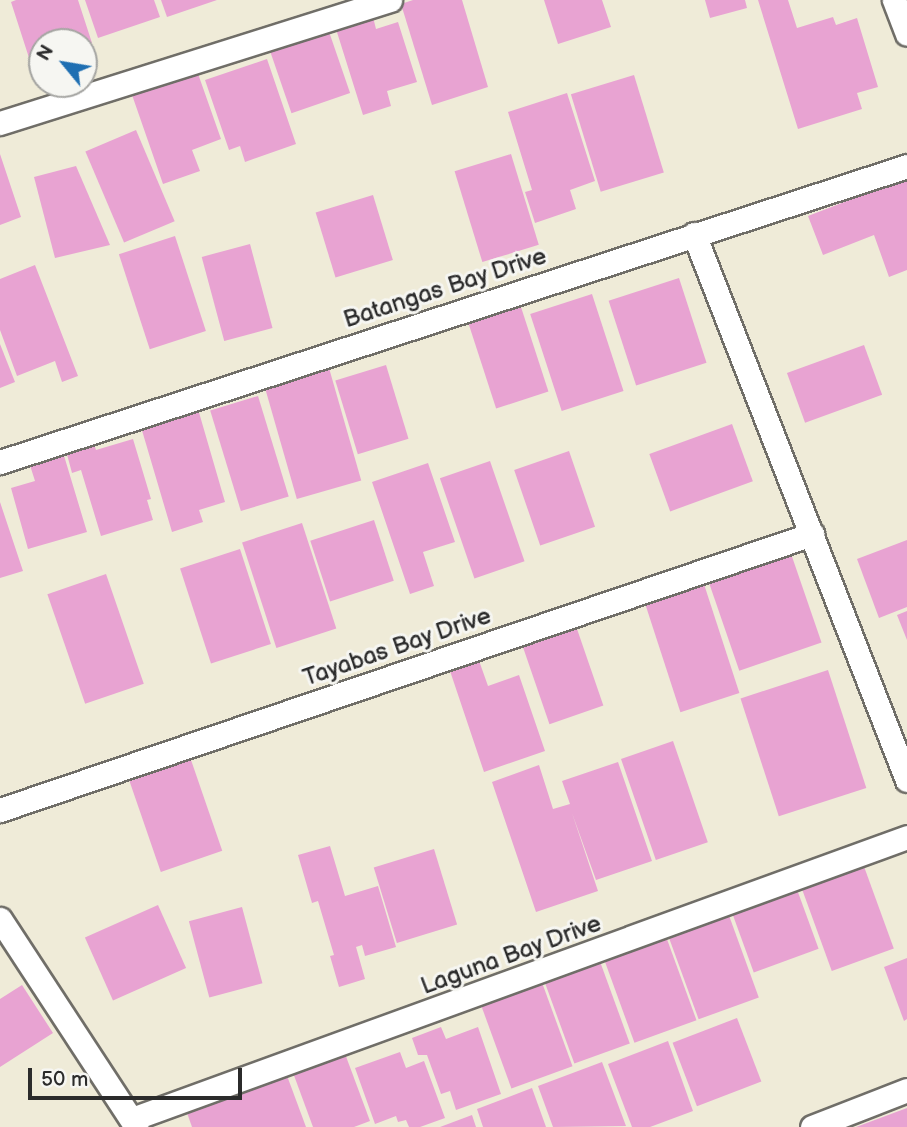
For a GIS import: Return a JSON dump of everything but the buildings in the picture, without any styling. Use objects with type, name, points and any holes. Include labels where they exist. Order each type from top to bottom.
[{"type":"street","points":[[0,123],[390,0]]},
{"type":"street","points":[[894,0],[907,34]]},
{"type":"street","name":"Batangas Bay Drive","points":[[0,462],[907,166]]},
{"type":"street","points":[[694,234],[907,780]]},
{"type":"street","name":"Tayabas Bay Drive","points":[[0,810],[812,534]]},
{"type":"street","name":"Laguna Bay Drive","points":[[134,1123],[907,837]]},
{"type":"street","points":[[0,919],[134,1123]]},
{"type":"street","points":[[812,1127],[907,1090]]}]
